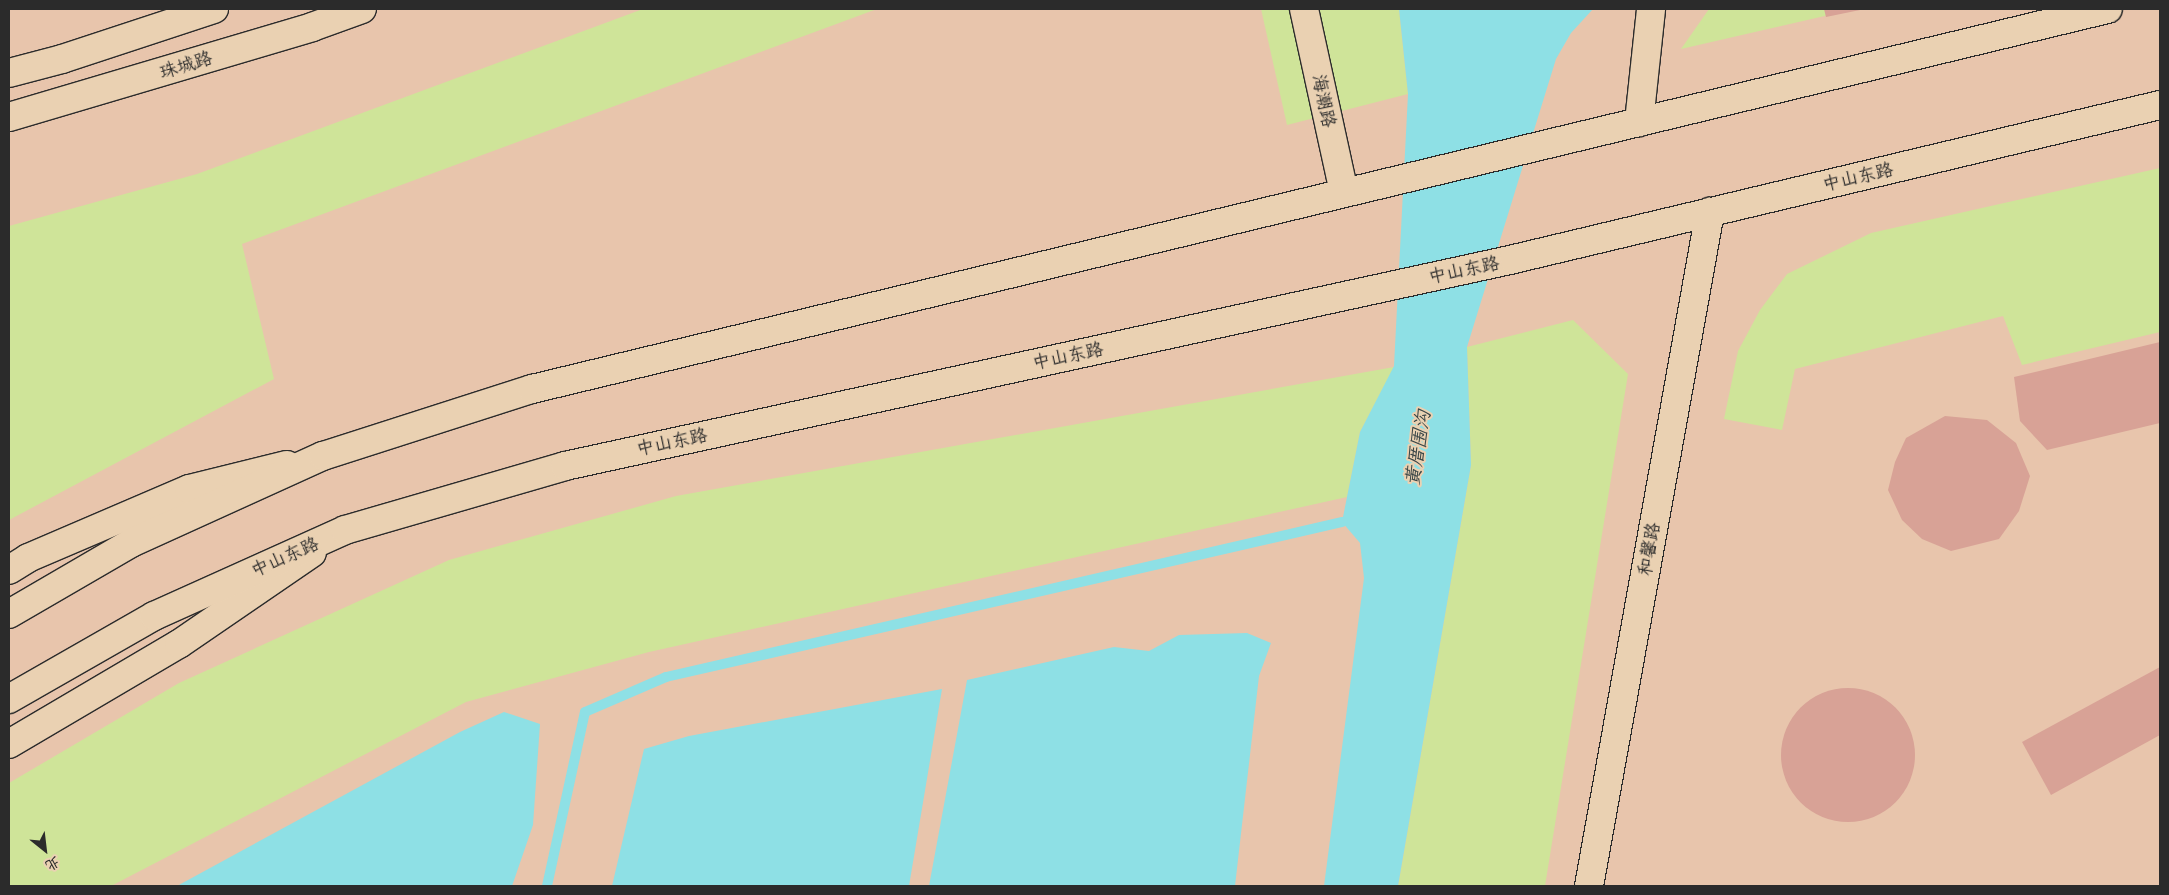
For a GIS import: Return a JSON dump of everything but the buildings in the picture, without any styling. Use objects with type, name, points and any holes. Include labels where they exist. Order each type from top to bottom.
[{"type":"main road","points":[[9,73],[62,59],[214,9]]},
{"type":"main road","name":"珠城路","points":[[9,117],[312,27],[362,9]]},
{"type":"main road","name":"海潮路","points":[[1304,9],[1344,193]]},
{"type":"main road","points":[[1639,122],[1651,9]]},
{"type":"main road","points":[[9,570],[28,558],[189,489],[323,456],[532,389],[1375,186],[1548,142],[1639,122],[2108,9]]},
{"type":"main road","name":"中山东路","points":[[9,699],[154,616],[345,530],[565,466],[1514,259],[2160,105]]},
{"type":"main road","name":"和馨路","points":[[1589,886],[1710,212]]},
{"type":"main road","points":[[9,614],[131,543],[323,456]]},
{"type":"main road","points":[[9,744],[179,644],[345,530]]},
{"type":"green space","points":[[643,9],[877,9],[242,244],[274,379],[9,520],[9,226],[197,174]]},
{"type":"green space","points":[[1261,9],[1399,9],[1408,94],[1287,125]]},
{"type":"green space","points":[[1709,9],[1855,9],[1681,49]]},
{"type":"green space","points":[[2160,168],[2160,332],[2022,365],[2003,316],[1795,369],[1782,430],[1724,419],[1738,351],[1760,310],[1787,274],[1871,233]]},
{"type":"green space","points":[[1573,320],[1628,374],[1545,886],[1398,886],[1471,465],[1467,347]]},
{"type":"green space","points":[[1394,367],[1360,432],[1347,497],[649,652],[466,702],[111,886],[9,886],[9,783],[179,683],[449,560],[676,496]]},
{"type":"water","name":"黄厝围沟","points":[[1399,9],[1593,9],[1571,33],[1556,59],[1467,347],[1471,465],[1398,886],[1324,886],[1364,578],[1360,543],[1342,522],[1360,432],[1394,366],[1408,94]]},
{"type":"water","points":[[1247,633],[1271,643],[1259,676],[1235,886],[929,886],[967,680],[1114,647],[1149,651],[1179,635]]},
{"type":"water","points":[[942,689],[909,886],[612,886],[644,749],[689,736]]},
{"type":"water","points":[[504,712],[540,724],[533,825],[512,886],[177,886],[460,732]]},
{"type":"waterway","points":[[547,886],[585,712],[666,677],[1342,522]]}]
